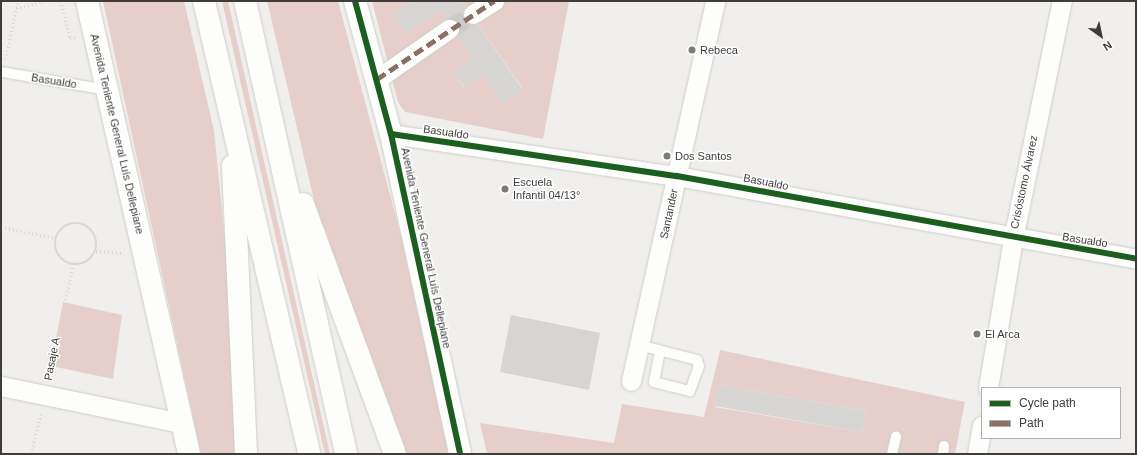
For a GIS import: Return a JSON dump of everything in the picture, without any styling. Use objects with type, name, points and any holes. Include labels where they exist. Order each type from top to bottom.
[{"type":"main road","name":"Avenida Teniente General Luís Dellepiane","points":[[87,1],[189,454]]},
{"type":"main road","points":[[204,1],[230,105],[309,454]]},
{"type":"main road","points":[[245,1],[269,103],[346,454]]},
{"type":"main road","name":"Avenida Teniente General Luís Dellepiane","points":[[355,1],[391,134],[460,454]]},
{"type":"main road","points":[[269,103],[336,300],[396,454]]},
{"type":"main road","points":[[230,105],[246,454]]},
{"type":"street","points":[[473,14],[494,1]]},
{"type":"street","name":"Santander","points":[[631,381],[715,1]]},
{"type":"street","name":"Crisóstomo Álvarez","points":[[988,387],[1013,239],[1062,1]]},
{"type":"street","points":[[377,79],[449,29]]},
{"type":"street","name":"Basualdo","points":[[391,134],[677,176],[1013,239],[1136,259]]},
{"type":"street","points":[[1,386],[182,423]]},
{"type":"street","points":[[977,454],[981,431]]},
{"type":"lane","name":"Basualdo","points":[[2,72],[107,90]]},
{"type":"lane","points":[[639,345],[660,351],[698,362],[690,391],[654,382],[660,351]]},
{"type":"lane","points":[[892,454],[896,436]]},
{"type":"path","points":[[2,72],[18,1]]},
{"type":"path","points":[[16,8],[46,1]]},
{"type":"path","points":[[61,1],[70,38]]},
{"type":"path","points":[[79,223],[96,236],[96,251],[88,262],[73,265],[57,252],[56,238],[64,226],[79,223]]},
{"type":"path","points":[[1,227],[56,238]]},
{"type":"path","points":[[96,251],[144,255]]},
{"type":"shaded area","points":[[103,1],[184,1],[214,131],[232,310],[238,454],[201,454]]},
{"type":"shaded area","points":[[222,1],[228,1],[330,454],[325,454]]},
{"type":"shaded area","points":[[267,1],[338,1],[401,236],[449,454],[404,454],[324,242]]},
{"type":"shaded area","points":[[372,1],[413,1],[394,14],[407,33],[440,10],[473,58],[454,72],[463,87],[483,74],[503,103],[523,89],[462,1],[569,1],[543,139],[405,112],[398,102]]},
{"type":"shaded area","points":[[63,302],[122,315],[113,379],[51,366]]},
{"type":"shaded area","points":[[720,350],[965,402],[955,454],[487,454],[480,423],[614,443],[622,404],[704,417]],"holes":[[[719,385],[866,411],[862,432],[715,407]]]},
{"type":"building","points":[[413,1],[462,1],[523,90],[503,103],[483,74],[464,87],[453,72],[473,58],[440,10],[407,33],[393,14]]},
{"type":"building","points":[[511,315],[600,333],[589,390],[500,372]]},
{"type":"building","points":[[719,385],[866,411],[862,432],[715,406]]},
{"type":"tunnel","points":[[449,29],[473,14]]},
{"type":"marked path","points":[[377,79],[494,1]]},
{"type":"cycle path","points":[[355,1],[391,134],[460,454]]},
{"type":"cycle path","points":[[391,134],[677,176],[1136,259]]},
{"type":"place","name":"Rebeca","points":[[692,50]]},
{"type":"place","name":"Dos Santos","points":[[667,156]]},
{"type":"place","name":"Escuela Infantil 04/13°","points":[[505,189]]},
{"type":"place","name":"El Arca","points":[[977,334]]}]
